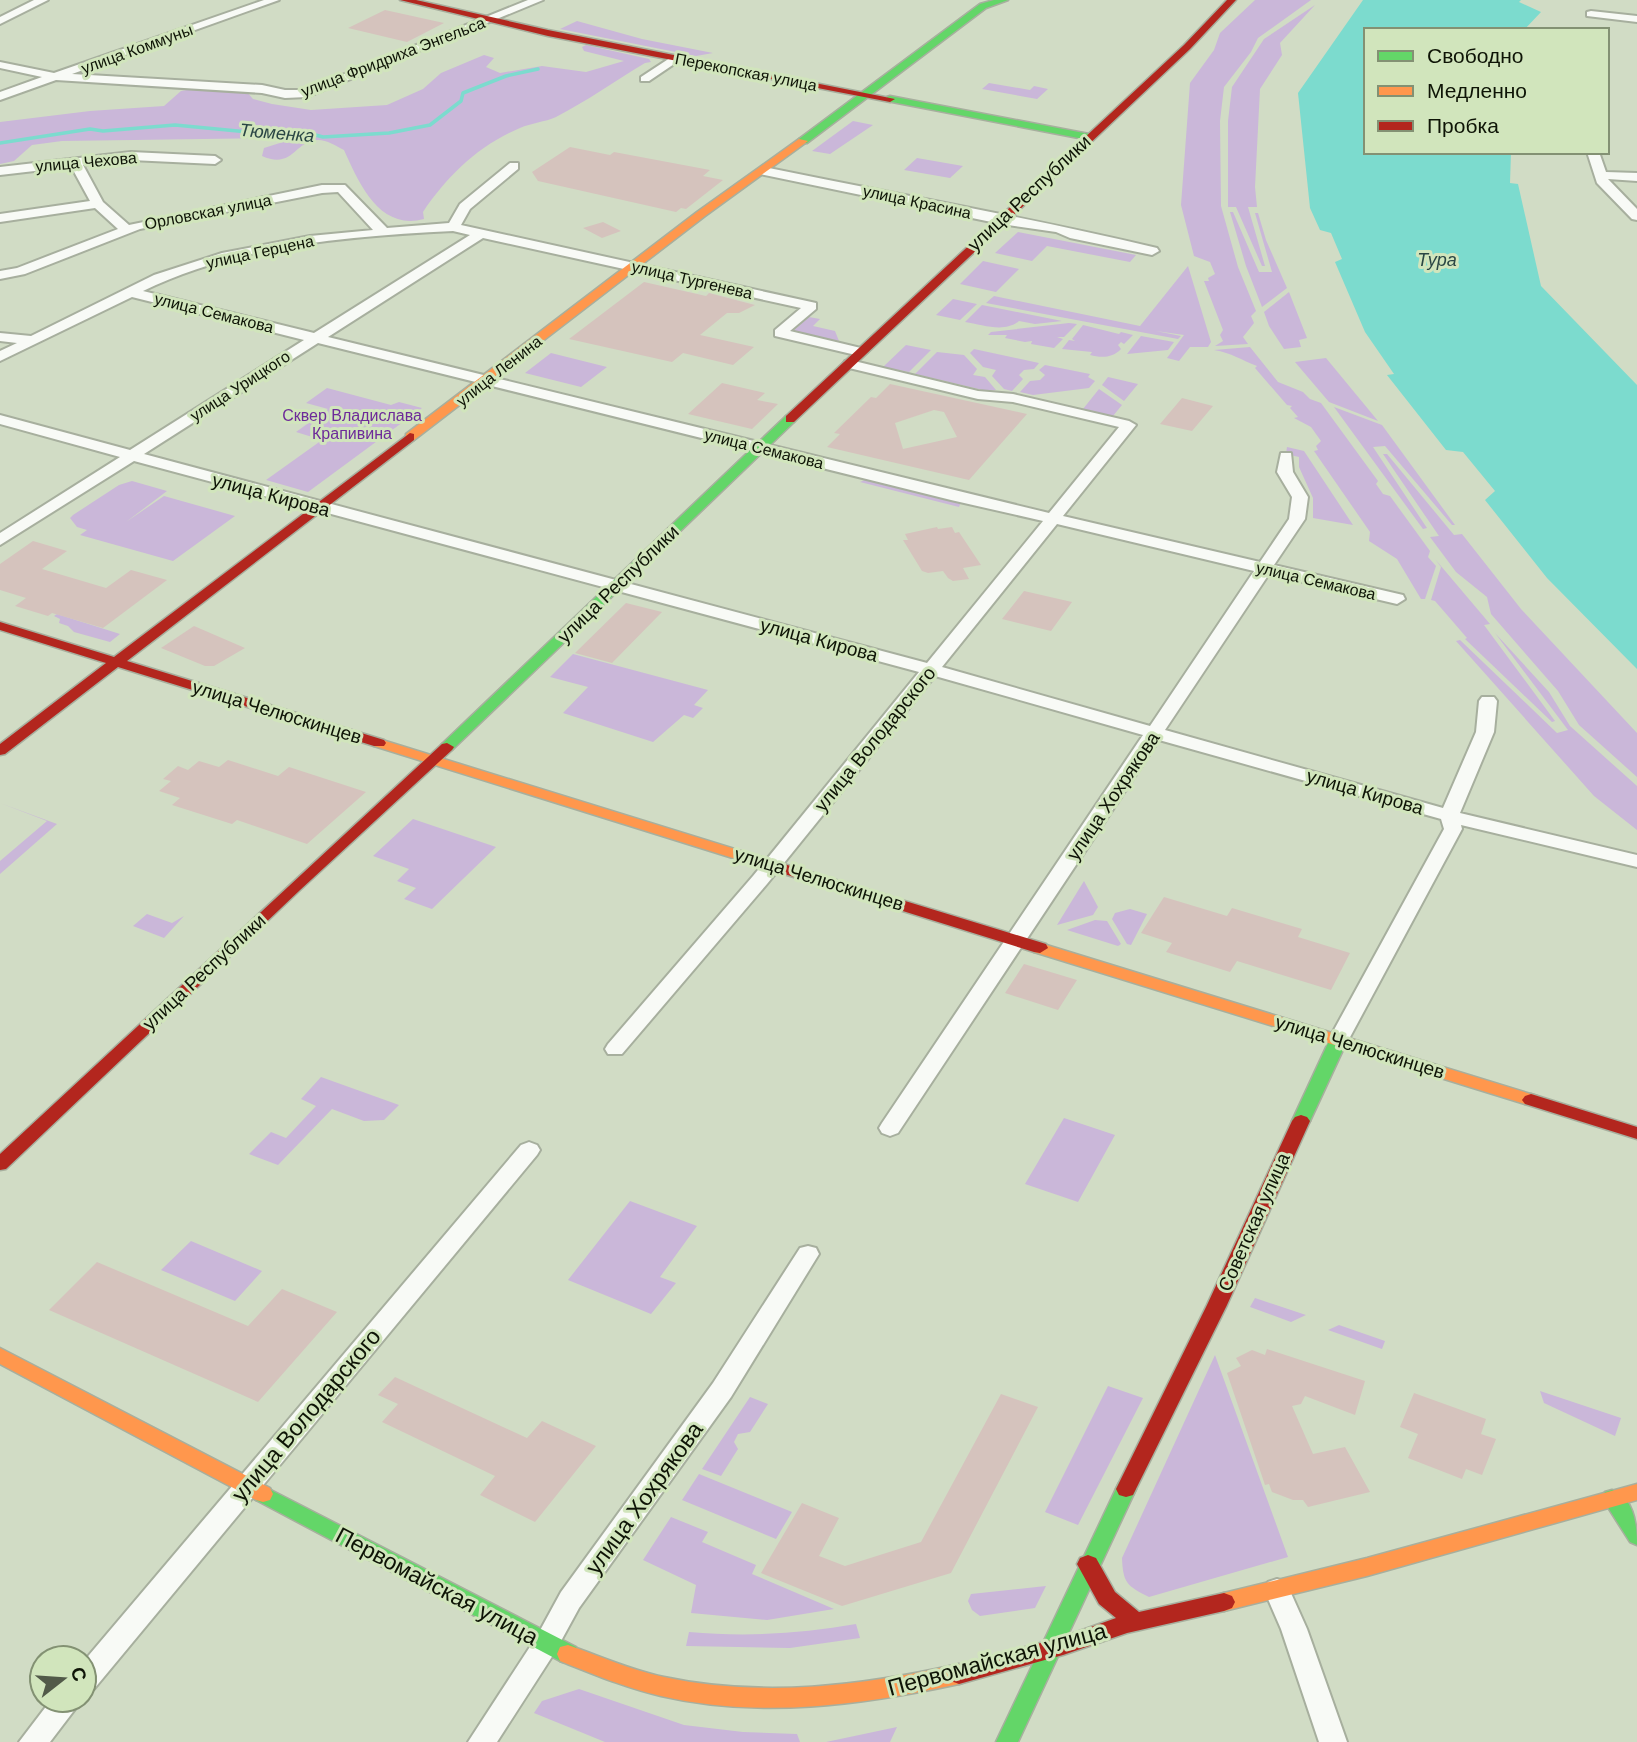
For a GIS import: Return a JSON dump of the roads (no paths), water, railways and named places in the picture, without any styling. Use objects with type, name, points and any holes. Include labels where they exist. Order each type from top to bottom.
[{"type":"main road","name":"Перекопская улица","points":[[404,0],[677,58],[1090,136]]},
{"type":"main road","name":"улица Ленина","points":[[0,751],[701,214],[764,171],[983,6],[1004,0]]},
{"type":"main road","name":"улица Республики","points":[[0,1164],[293,888],[433,761],[855,358],[1187,47],[1232,0]]},
{"type":"main road","name":"улица Челюскинцев","points":[[0,626],[1637,1133]]},
{"type":"main road","name":"Советская улица","points":[[1007,1742],[1088,1564],[1217,1305],[1339,1039]]},
{"type":"main road","name":"Первомайская улица","points":[[0,1355],[546,1644],[612,1674],[652,1684],[735,1697],[777,1699],[830,1696],[903,1686],[1051,1650],[1136,1622],[1277,1590],[1637,1492]]},
{"type":"main road","points":[[1612,1499],[1637,1536]]},
{"type":"main road","points":[[1088,1564],[1095,1583],[1108,1601],[1136,1622]]},
{"type":"street","points":[[0,21],[43,0]]},
{"type":"street","name":"улица Коммуны","points":[[0,96],[274,0]]},
{"type":"street","name":"улица Фридриха Энгельса","points":[[56,77],[262,89],[285,94],[307,93],[538,0]]},
{"type":"street","points":[[1591,28],[1595,0]]},
{"type":"street","points":[[1591,14],[1637,19]]},
{"type":"street","points":[[645,79],[677,58]]},
{"type":"street","points":[[0,65],[56,77]]},
{"type":"street","points":[[1594,154],[1603,183],[1637,216]]},
{"type":"street","name":"улица Чехова","points":[[0,171],[131,156],[215,160]]},
{"type":"street","points":[[68,162],[77,166],[98,204],[126,229]]},
{"type":"street","points":[[453,227],[465,207],[514,166]]},
{"type":"street","name":"улица Красина","points":[[764,171],[1001,220],[1059,229],[1152,251]]},
{"type":"street","points":[[1599,175],[1637,177]]},
{"type":"street","name":"Орловская улица","points":[[0,275],[20,271],[126,229],[321,189],[341,188],[382,231]]},
{"type":"street","points":[[0,218],[98,204]]},
{"type":"street","name":"улица Герцена","points":[[0,357],[159,278],[227,256],[310,240],[382,231],[453,227]]},
{"type":"street","name":"улица Тургенева","points":[[453,227],[811,306],[779,333],[978,395],[1013,398],[1129,425]]},
{"type":"street","name":"улица Урицкого","points":[[0,540],[481,233]]},
{"type":"street","name":"улица Семакова","points":[[133,293],[1053,519],[1397,599]]},
{"type":"street","points":[[0,337],[31,340]]},
{"type":"street","name":"улица Кирова","points":[[0,419],[319,508],[931,670],[1449,816],[1637,861]]},
{"type":"street","name":"улица Володарского","points":[[615,1049],[772,865],[1129,425]]},
{"type":"street","name":"улица Хохрякова","points":[[890,1128],[1297,519],[1300,497],[1285,472],[1286,456]]},
{"type":"street","name":"Советская улица","points":[[1339,1039],[1453,829],[1449,816],[1485,732],[1488,701]]},
{"type":"street","name":"улица Володарского","points":[[98,1664],[529,1150]]},
{"type":"street","name":"улица Хохрякова","points":[[482,1742],[546,1644],[570,1600],[722,1390],[808,1254]]},
{"type":"street","points":[[1277,1590],[1294,1629],[1333,1742]]},
{"type":"street","points":[[33,1742],[56,1714]]},
{"type":"water","name":"Тура","points":[[1363,0],[1521,0],[1519,2],[1541,12],[1526,28],[1364,28],[1364,154],[1511,154],[1510,183],[1518,184],[1541,286],[1637,385],[1637,669],[1547,578],[1485,500],[1495,491],[1463,452],[1446,450],[1387,375],[1394,374],[1365,332],[1335,262],[1342,259],[1331,233],[1320,230],[1310,208],[1298,93]]},
{"type":"waterway","name":"Тюменка","points":[[0,143],[90,129],[103,131],[175,125],[278,135],[304,132],[323,137],[389,133],[430,125],[461,101],[463,93],[506,76],[538,69]]},
{"type":"park label","name":"Сквер Владислава Крапивина","points":[[352,424]]}]
